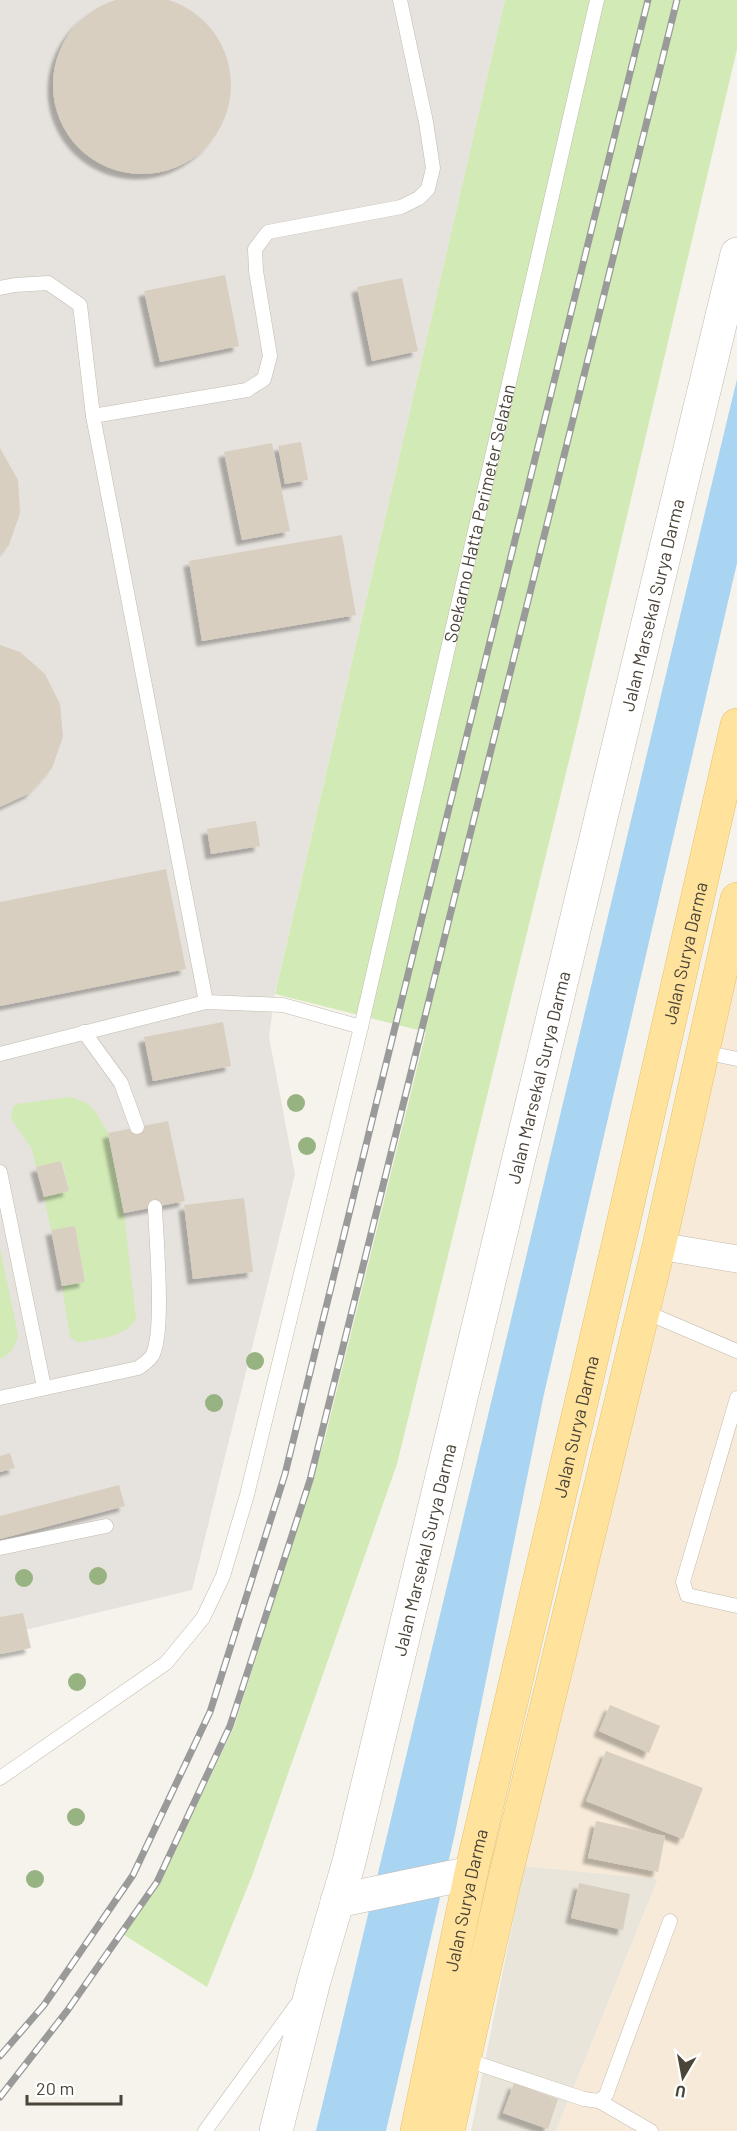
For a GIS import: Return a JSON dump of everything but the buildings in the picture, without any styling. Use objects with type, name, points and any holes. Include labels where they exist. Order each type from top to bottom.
[{"type":"main road","name":"Jalan Surya Darma","points":[[417,2131],[462,1875],[621,1233],[737,725]]},
{"type":"main road","name":"Jalan Surya Darma","points":[[448,2131],[506,1875],[659,1246],[703,1052],[731,958],[737,899]]},
{"type":"street","name":"Jalan Marsekal Surya Darma","points":[[350,1898],[352,1850],[737,254]]},
{"type":"street","points":[[659,1246],[737,1259]]},
{"type":"street","points":[[276,2131],[314,1981],[350,1898],[462,1875]]},
{"type":"lane","points":[[93,416],[247,390],[264,379],[270,356],[256,271],[255,249],[268,232],[401,207],[419,198],[428,189],[433,168],[426,122],[400,0]]},
{"type":"lane","name":"Soekarno Hatta Perimeter Selatan","points":[[0,1778],[166,1663],[202,1618],[223,1576],[247,1495],[361,1027],[597,0]]},
{"type":"lane","points":[[0,288],[48,283],[80,305],[93,416],[206,1002]]},
{"type":"lane","points":[[0,1054],[206,1002],[283,1005],[361,1027]]},
{"type":"lane","points":[[84,1032],[121,1083],[138,1127]]},
{"type":"lane","points":[[703,1052],[737,1059]]},
{"type":"lane","points":[[0,1172],[44,1387]]},
{"type":"lane","points":[[0,1398],[138,1368],[152,1356],[157,1338],[158,1302],[155,1207]]},
{"type":"lane","points":[[643,1311],[737,1351]]},
{"type":"lane","points":[[737,1398],[683,1581],[687,1594],[737,1606]]},
{"type":"lane","points":[[0,1548],[106,1526]]},
{"type":"lane","points":[[599,2102],[606,2095],[670,1922]]},
{"type":"lane","points":[[206,2131],[314,1981]]},
{"type":"lane","points":[[464,2059],[599,2102],[651,2131]]},
{"type":"shaded area","points":[[0,0],[505,0],[275,993],[269,1037],[295,1174],[192,1590],[0,1636]]},
{"type":"shaded area","points":[[737,955],[737,2131],[556,2131],[658,1879],[524,1866]]},
{"type":"shaded area","points":[[524,1866],[658,1879],[556,2131],[471,2131]]},
{"type":"green space","points":[[505,0],[737,0],[737,49],[577,728],[397,1464],[252,1876],[207,1987],[124,1935],[159,1884],[234,1727],[324,1442],[426,1032],[275,994]]},
{"type":"green space","points":[[70,1097],[87,1103],[95,1111],[108,1133],[124,1213],[136,1319],[118,1334],[79,1343],[70,1337],[62,1286],[85,1281],[75,1226],[51,1230],[44,1197],[69,1191],[62,1161],[36,1167],[32,1149],[11,1119],[13,1107],[17,1104]]},
{"type":"green space","points":[[0,1248],[18,1335],[12,1350],[0,1359]]},
{"type":"water","points":[[737,379],[737,563],[544,1394],[455,1833],[386,2131],[316,2131]]},
{"type":"railway","points":[[0,2056],[44,2005],[133,1875],[210,1712],[285,1474],[648,0]]},
{"type":"railway","points":[[0,2097],[67,2011],[157,1882],[230,1726],[310,1480],[677,0]]}]
